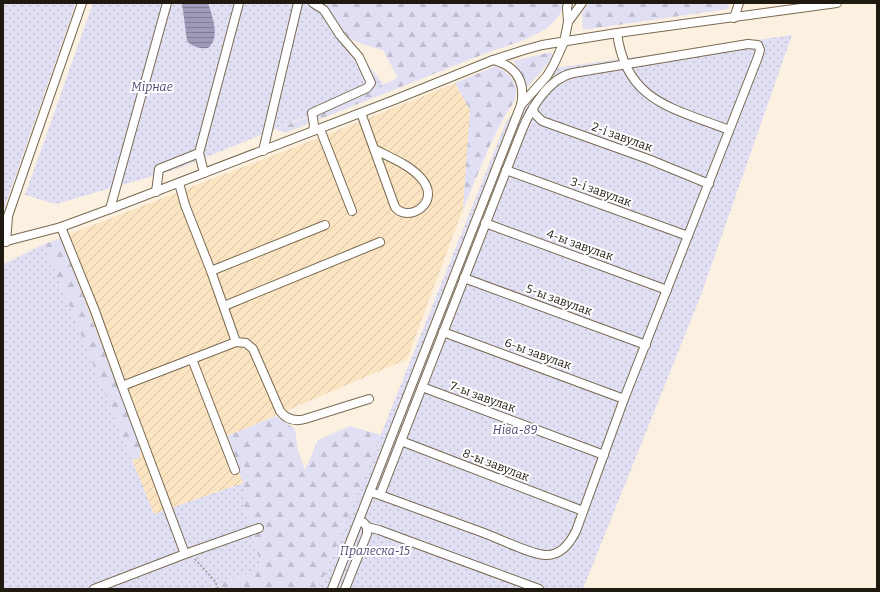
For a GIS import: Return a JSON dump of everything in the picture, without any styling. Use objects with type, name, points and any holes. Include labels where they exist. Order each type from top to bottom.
[{"type":"street","points":[[82,3],[8,216],[5,242],[61,227],[361,113],[493,60],[542,45],[617,33],[837,3]]},
{"type":"street","points":[[110,209],[167,3]]},
{"type":"street","points":[[204,173],[199,153],[239,3]]},
{"type":"street","points":[[263,150],[298,3]]},
{"type":"street","points":[[313,3],[324,10],[340,35],[359,57],[371,83],[367,88],[312,113],[314,125],[352,211]]},
{"type":"street","points":[[521,105],[551,70],[558,58],[564,42],[568,22],[568,3]]},
{"type":"street","points":[[568,22],[582,3]]},
{"type":"street","points":[[734,18],[739,3]]},
{"type":"street","points":[[617,33],[624,65],[636,82],[653,99],[729,130]]},
{"type":"street","points":[[370,492],[543,556],[554,554],[569,543],[576,531],[624,399],[758,58],[760,50],[758,45],[748,44],[573,73],[561,76],[552,83],[533,108],[522,130],[380,495]]},
{"type":"street","points":[[332,589],[521,105],[522,91],[519,77],[510,67],[493,60]]},
{"type":"street","name":"2-і завулак","points":[[533,108],[534,113],[542,121],[648,159],[709,184]]},
{"type":"street","points":[[361,113],[374,149],[394,204],[397,210],[408,213],[424,206],[428,201],[429,194],[420,177],[407,167],[374,149]]},
{"type":"street","points":[[156,192],[158,169],[199,153]]},
{"type":"street","name":"3-і завулак","points":[[506,170],[688,236]]},
{"type":"street","points":[[179,182],[185,205],[211,271],[236,342]]},
{"type":"street","name":"4-ы завулак","points":[[485,223],[666,290]]},
{"type":"street","points":[[211,271],[325,225]]},
{"type":"street","points":[[61,227],[188,553]]},
{"type":"street","points":[[224,306],[380,242]]},
{"type":"street","name":"5-ы завулак","points":[[464,278],[646,345]]},
{"type":"street","name":"6-ы завулак","points":[[443,332],[624,399]]},
{"type":"street","points":[[122,386],[236,342],[246,343],[253,349],[280,411],[291,420],[295,421],[305,419],[369,399]]},
{"type":"street","points":[[192,359],[235,470]]},
{"type":"street","name":"7-ы завулак","points":[[422,387],[604,454]]},
{"type":"street","name":"8-ы завулак","points":[[401,441],[583,511]]},
{"type":"street","points":[[360,518],[367,527],[539,589]]},
{"type":"street","points":[[345,589],[366,539],[367,527]]},
{"type":"street","points":[[94,589],[259,528]]},
{"type":"path","points":[[188,553],[215,581],[218,589]]},
{"type":"shaded area","points":[[182,3],[208,3],[215,33],[212,44],[208,48],[191,45],[187,41]]},
{"type":"shaded area","points":[[455,83],[470,110],[463,209],[407,359],[228,436],[243,483],[154,514],[44,244],[364,120]]},
{"type":"green space","points":[[3,3],[76,3],[3,212]]},
{"type":"green space","name":"Мірнае","points":[[93,3],[321,3],[331,13],[337,25],[384,85],[177,169],[56,204],[25,195]]},
{"type":"green space","points":[[321,3],[564,3],[560,13],[546,29],[526,39],[494,50],[285,133],[276,129],[318,113],[398,78],[383,50],[345,37],[331,13]]},
{"type":"green space","points":[[589,3],[729,3],[728,9],[583,30],[582,13]]},
{"type":"green space","name":"Ніва-89","points":[[792,35],[701,295],[583,589],[319,589],[506,122],[548,69]]},
{"type":"green space","points":[[551,52],[554,56],[527,88],[522,74],[513,61]]},
{"type":"green space","points":[[496,66],[506,72],[515,84],[516,97],[491,142],[463,209],[470,110],[455,83]]},
{"type":"green space","points":[[61,238],[140,447],[140,458],[132,460],[44,244]]},
{"type":"green space","points":[[44,244],[154,514],[243,483],[243,506],[262,568],[205,589],[3,589],[3,265]]},
{"type":"green space","points":[[276,416],[295,429],[298,451],[305,470],[318,440],[350,426],[381,435],[319,589],[206,589],[262,568],[243,506],[243,483],[227,436]]},
{"type":"park label","name":"Пралеска-15","points":[[375,551]]}]
